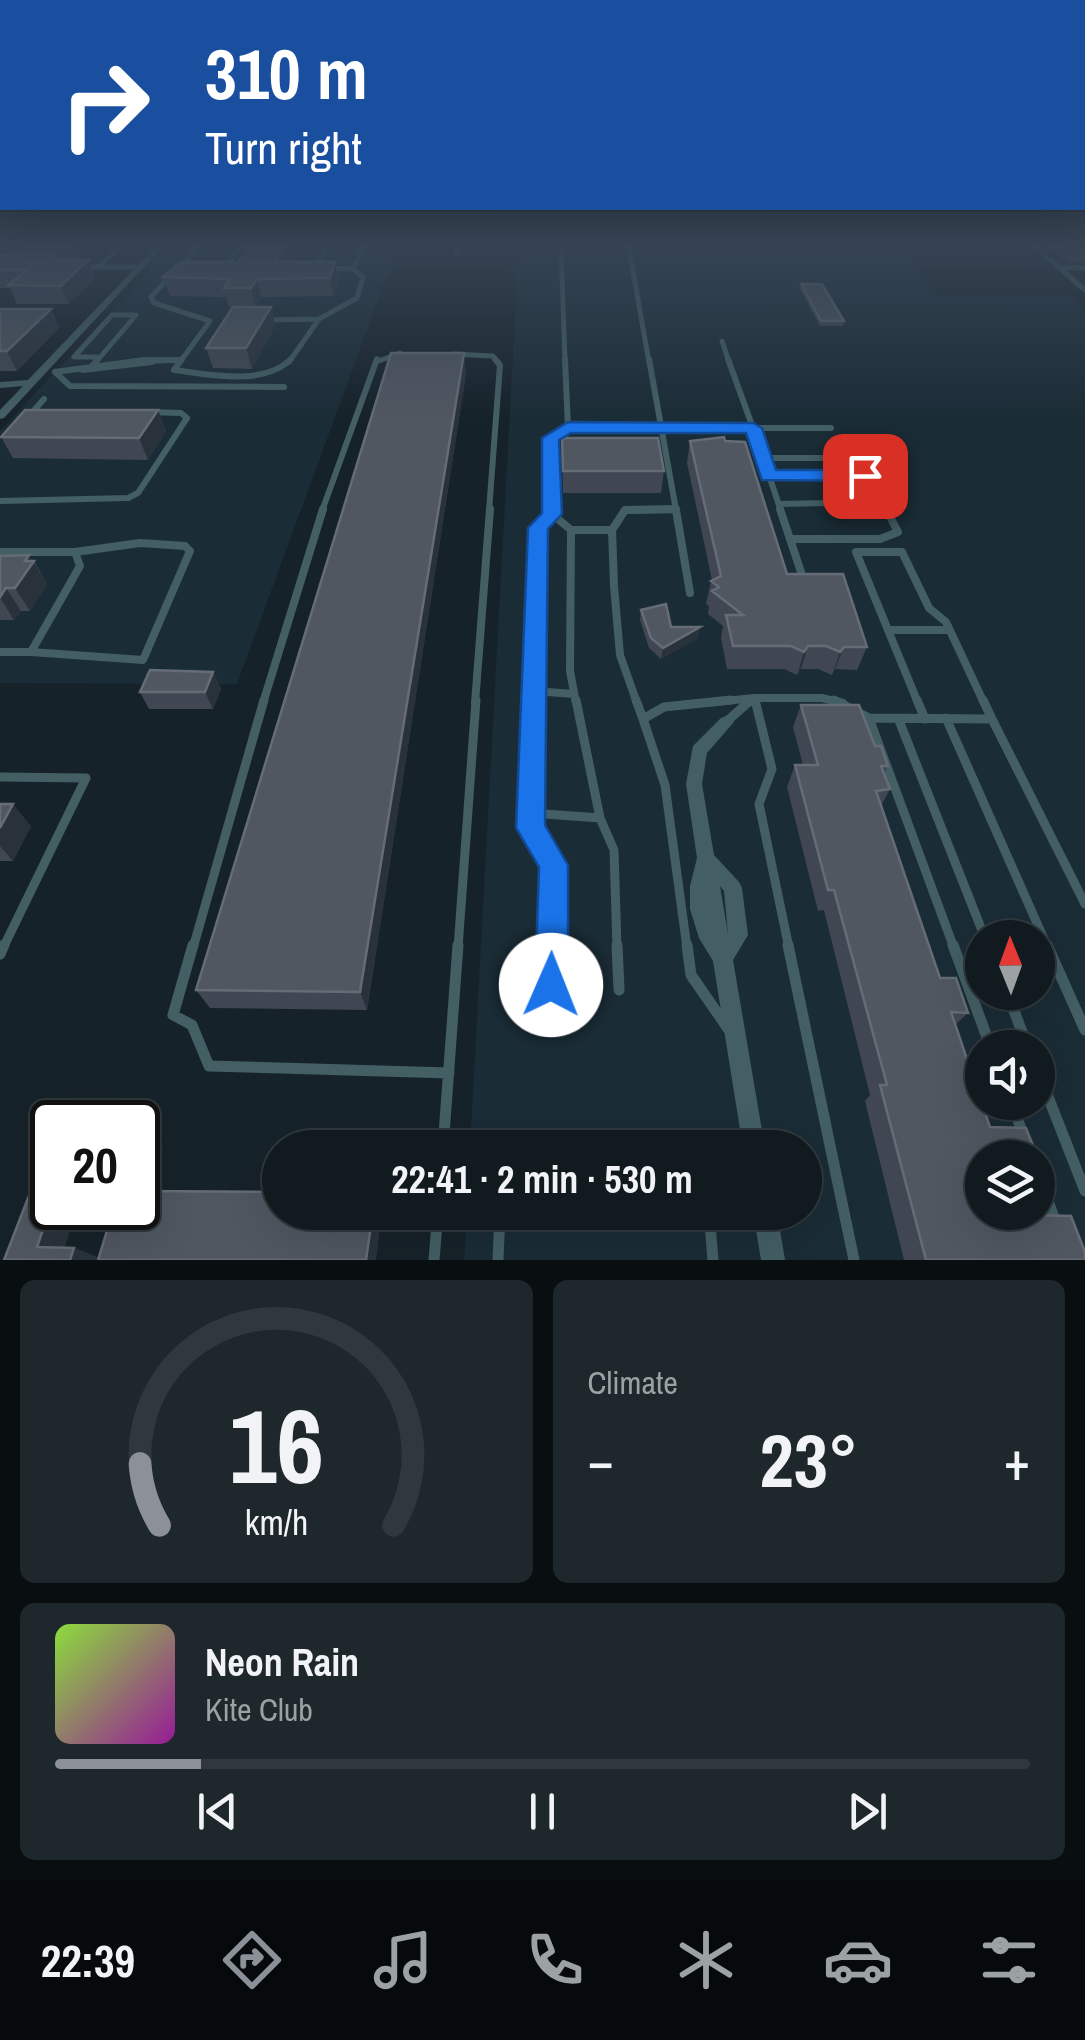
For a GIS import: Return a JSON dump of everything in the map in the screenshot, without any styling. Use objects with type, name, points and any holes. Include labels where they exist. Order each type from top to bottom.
[{"type":"street","points":[[0,416],[107,302]]},
{"type":"street","points":[[0,385],[32,383]]},
{"type":"street","points":[[726,722],[709,737],[694,767],[706,858],[696,886],[704,934],[722,958],[751,1130]]},
{"type":"street","points":[[706,858],[733,888],[739,935],[722,958]]},
{"type":"street","points":[[768,1230],[772,1260]]},
{"type":"lane","points":[[153,302],[210,321],[228,320]]},
{"type":"lane","points":[[210,321],[174,370],[228,376],[273,372],[288,363],[319,319],[351,302]]},
{"type":"lane","points":[[563,302],[568,428]]},
{"type":"lane","points":[[638,302],[690,592]]},
{"type":"lane","points":[[93,365],[136,315],[112,315],[74,356],[97,357]]},
{"type":"lane","points":[[246,320],[319,319]]},
{"type":"lane","points":[[722,340],[801,572]]},
{"type":"lane","points":[[409,354],[377,359],[355,414],[321,516],[174,1015],[192,1025],[209,1066],[450,1073]]},
{"type":"lane","points":[[445,1130],[500,365],[493,356],[485,354],[447,354]]},
{"type":"lane","points":[[72,370],[93,365],[181,360]]},
{"type":"lane","points":[[40,374],[152,362]]},
{"type":"lane","points":[[55,372],[70,386],[284,387]]},
{"type":"lane","points":[[22,425],[44,399]]},
{"type":"lane","points":[[0,502],[128,498],[138,493],[187,415],[145,412]]},
{"type":"lane","points":[[551,985],[554,865],[530,828],[538,528],[552,514],[550,438],[568,428],[831,428]]},
{"type":"lane","points":[[763,458],[870,458],[889,499],[779,504]]},
{"type":"lane","points":[[769,476],[865,476]]},
{"type":"lane","points":[[790,539],[880,539],[898,532],[882,502]]},
{"type":"lane","points":[[676,510],[626,510],[612,530],[620,655],[664,786],[691,975],[737,1042]]},
{"type":"lane","points":[[552,514],[571,530],[612,530]]},
{"type":"lane","points":[[571,530],[570,672],[600,818],[614,850],[619,990]]},
{"type":"lane","points":[[0,552],[75,552],[140,543],[186,546],[190,551],[143,660],[0,652]]},
{"type":"lane","points":[[31,652],[80,566],[75,552]]},
{"type":"lane","points":[[924,718],[856,552],[902,552],[929,608],[950,630],[1085,904]]},
{"type":"lane","points":[[888,630],[950,630]]},
{"type":"lane","points":[[534,691],[574,694]]},
{"type":"lane","points":[[642,718],[664,707],[754,698],[822,698],[842,702],[869,718],[992,718]]},
{"type":"lane","points":[[726,722],[754,698]]},
{"type":"lane","points":[[754,698],[772,769],[759,804],[854,1260]]},
{"type":"lane","points":[[869,718],[984,1030]]},
{"type":"lane","points":[[898,718],[978,920]]},
{"type":"lane","points":[[946,718],[1085,1030]]},
{"type":"lane","points":[[0,776],[86,778],[0,954]]},
{"type":"lane","points":[[531,813],[600,818]]},
{"type":"lane","points":[[1055,1114],[1085,1191]]},
{"type":"lane","points":[[1055,1220],[1063,1242]]},
{"type":"lane","points":[[434,1260],[436,1230]]},
{"type":"lane","points":[[498,1260],[499,1230]]},
{"type":"lane","points":[[710,1230],[713,1260]]},
{"type":"shaded area","points":[[120,302],[377,302],[237,684],[0,683],[0,431]]},
{"type":"shaded area","points":[[516,302],[1077,302],[1085,309],[1085,1260],[464,1260],[466,1230],[822,1230],[822,1130],[471,1130]]},
{"type":"building","points":[[811,302],[833,302],[844,321],[821,321]]},
{"type":"building","points":[[233,307],[271,307],[246,348],[206,348]]},
{"type":"building","points":[[0,309],[51,309],[7,351],[0,351]]},
{"type":"building","points":[[391,353],[464,353],[360,992],[196,990]]},
{"type":"building","points":[[25,410],[158,410],[139,438],[1,437]]},
{"type":"building","points":[[724,437],[725,441],[745,442],[787,574],[843,574],[867,647],[844,647],[840,652],[826,646],[808,646],[804,652],[791,646],[733,646],[726,615],[743,615],[712,591],[719,587],[711,581],[721,576],[690,441]]},
{"type":"building","points":[[562,438],[658,438],[664,471],[563,471]]},
{"type":"building","points":[[29,555],[25,561],[34,561],[15,588],[6,588],[0,597],[0,556]]},
{"type":"building","points":[[666,604],[671,627],[700,627],[663,648],[651,638],[641,610]]},
{"type":"building","points":[[150,670],[213,672],[205,692],[140,692]]},
{"type":"building","points":[[801,705],[859,705],[875,746],[881,746],[888,766],[881,766],[890,789],[876,791],[940,978],[956,978],[968,1013],[951,1012],[965,1053],[965,1120],[988,1120],[990,1127],[1026,1128],[1031,1140],[965,1140],[965,1230],[1055,1230],[1055,1216],[1071,1216],[1085,1260],[926,1260],[880,1085],[887,1085],[834,890],[828,890],[795,765],[818,765]]},
{"type":"building","points":[[0,804],[13,804],[0,828]]},
{"type":"building","points":[[160,1191],[262,1192],[262,1230],[370,1230],[366,1260],[98,1260],[107,1230],[160,1230]]},
{"type":"building","points":[[30,1193],[30,1230],[43,1230],[37,1247],[74,1248],[70,1260],[4,1260]]},
{"type":"route","points":[[551,985],[554,865],[530,828],[538,528],[552,514],[550,438],[568,428],[753,428],[769,476],[865,476]]}]
